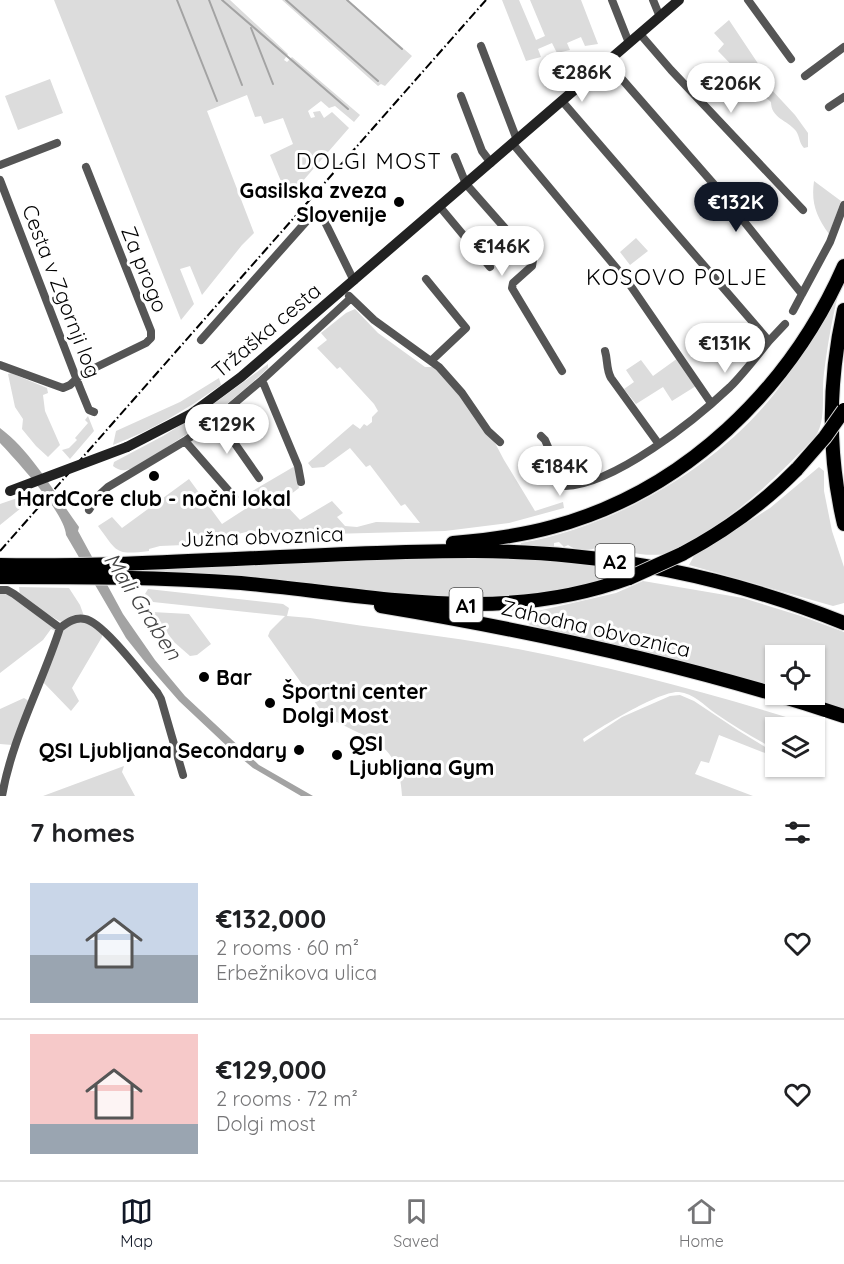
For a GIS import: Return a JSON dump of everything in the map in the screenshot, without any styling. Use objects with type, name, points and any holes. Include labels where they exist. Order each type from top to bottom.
[{"type":"highway","points":[[378,553],[393,546],[479,540],[553,527],[620,501],[668,475],[725,431],[769,386],[807,336],[844,266]]},
{"type":"highway","points":[[844,310],[835,360],[830,415],[834,468],[844,524]]},
{"type":"highway","name":"A1","points":[[300,588],[412,601],[486,605],[558,598],[594,590],[682,554],[752,510],[797,469],[825,437],[844,410]]},
{"type":"highway","name":"A2","points":[[378,553],[511,551],[625,562],[728,584],[779,599],[844,623]]},
{"type":"highway","name":"Južna obvoznica","points":[[0,565],[378,553]]},
{"type":"highway","name":"Južna obvoznica","points":[[1,585],[154,578],[300,588]]},
{"type":"highway","name":"Zahodna obvoznica","points":[[300,588],[336,599],[477,623],[606,650],[734,683],[844,716]]},
{"type":"main road","name":"Tržaška cesta","points":[[5,493],[127,447],[185,417],[215,397],[348,294],[354,281],[679,0]]},
{"type":"street","points":[[612,0],[629,43]]},
{"type":"street","points":[[653,0],[660,17]]},
{"type":"street","points":[[748,0],[791,59]]},
{"type":"street","points":[[640,34],[803,210]]},
{"type":"street","points":[[481,46],[515,142],[628,282],[711,403]]},
{"type":"street","points":[[805,76],[844,46]]},
{"type":"street","points":[[607,62],[718,189],[802,294]]},
{"type":"street","points":[[461,96],[482,151],[491,163]]},
{"type":"street","points":[[829,107],[844,97]]},
{"type":"street","points":[[562,102],[769,341]]},
{"type":"street","points":[[0,165],[57,143]]},
{"type":"street","points":[[455,157],[466,184],[533,260],[532,266],[513,283],[512,288],[562,371]]},
{"type":"street","name":"Za progo","points":[[76,379],[148,342],[151,336],[86,167]]},
{"type":"street","name":"Cesta v Zgornji log","points":[[0,180],[4,200],[76,379],[90,410],[94,412]]},
{"type":"street","points":[[793,311],[830,242],[844,205]]},
{"type":"street","points":[[440,207],[490,267]]},
{"type":"street","points":[[201,340],[312,215],[317,214],[323,218],[354,281]]},
{"type":"street","points":[[426,279],[466,328],[432,360]]},
{"type":"street","points":[[89,510],[97,497],[108,487],[184,441],[216,418],[261,380],[348,294],[374,320],[432,360],[450,378],[488,431],[500,442]]},
{"type":"street","points":[[541,436],[546,440],[565,486],[594,480],[612,472],[637,459],[731,386],[785,324]]},
{"type":"street","points":[[605,351],[608,362],[607,370],[611,378],[658,443]]},
{"type":"street","points":[[0,365],[61,388],[68,387],[76,379]]},
{"type":"street","points":[[261,380],[298,466],[301,482]]},
{"type":"street","points":[[216,418],[259,478]]},
{"type":"street","points":[[184,441],[234,497]]},
{"type":"street","points":[[1,585],[60,628]]},
{"type":"street","points":[[2,796],[15,746],[60,628],[75,619],[83,618],[90,620],[118,646],[157,692],[183,775]]},
{"type":"shaded area","points":[[54,0],[230,0],[288,54],[284,60],[287,62],[292,57],[360,115],[354,122],[335,106],[329,108],[321,101],[308,111],[311,118],[315,117],[313,112],[320,111],[324,118],[332,112],[349,128],[288,198],[270,155],[293,144],[283,118],[264,124],[261,116],[255,117],[247,95],[207,111],[254,233],[202,295],[190,266],[180,269],[194,304],[181,320]]},
{"type":"shaded area","points":[[282,0],[348,0],[412,56],[385,86],[381,84],[378,86]]},
{"type":"shaded area","points":[[502,0],[519,0],[536,40],[545,36],[530,0],[581,0],[598,44],[585,46],[581,37],[567,43],[570,50],[557,53],[552,43],[538,49],[541,57],[526,61]]},
{"type":"shaded area","points":[[729,20],[765,74],[749,83],[718,51],[724,44],[714,33]]},
{"type":"shaded area","points":[[50,79],[63,113],[18,130],[5,96]]},
{"type":"shaded area","points":[[755,85],[770,88],[795,115],[808,133],[808,147],[804,148],[796,131],[774,112],[771,102],[765,97],[751,94],[748,90]]},
{"type":"shaded area","points":[[814,181],[841,201],[829,234],[816,209],[813,196]]},
{"type":"shaded area","points":[[636,238],[648,251],[630,265],[620,252]]},
{"type":"shaded area","points":[[841,284],[827,350],[819,430],[815,437],[755,496],[722,521],[671,553],[636,554],[602,545],[595,549],[581,550],[568,545],[564,547],[559,542],[554,543],[554,548],[520,546],[521,543],[557,535],[594,522],[631,506],[701,464],[732,439],[760,411],[783,382]]},
{"type":"shaded area","points":[[355,309],[378,333],[425,367],[433,367],[444,375],[494,441],[535,511],[563,502],[564,508],[509,523],[445,531],[329,534],[246,532],[234,535],[232,543],[160,546],[149,549],[149,551],[130,553],[114,547],[98,526],[112,517],[122,528],[189,479],[222,524],[256,502],[249,493],[295,466],[299,488],[282,501],[300,520],[332,501],[343,513],[337,517],[345,526],[357,527],[376,522],[420,523],[405,504],[401,506],[370,465],[366,467],[350,448],[324,467],[312,468],[308,463],[353,424],[360,429],[364,424],[367,426],[378,411],[340,367],[337,369],[317,348],[327,340],[321,333],[346,313]]},
{"type":"shaded area","points":[[678,358],[696,386],[672,401],[663,387],[636,404],[624,389],[634,382],[626,370],[641,360],[653,376]]},
{"type":"shaded area","points":[[268,364],[268,368],[201,424],[143,463],[124,470],[113,466],[114,462],[163,436],[208,408]]},
{"type":"shaded area","points":[[11,373],[47,388],[48,393],[43,395],[45,411],[60,445],[48,457],[22,429],[23,419],[15,407],[8,374]]},
{"type":"shaded area","points":[[219,378],[221,385],[195,402],[156,426],[113,445],[116,431],[180,402]]},
{"type":"shaded area","points":[[88,416],[94,431],[70,459],[62,450],[69,448],[77,440],[75,438],[88,423],[85,420]]},
{"type":"shaded area","name":"Mali Graben","points":[[0,428],[33,462],[79,527],[78,531],[123,614],[155,660],[185,696],[259,765],[313,796],[301,796],[253,768],[179,701],[145,662],[126,638],[66,535],[58,514],[28,474],[0,443]]},
{"type":"shaded area","points":[[819,467],[824,471],[824,491],[832,531],[844,567],[844,603],[833,606],[689,565],[694,556],[770,508]]},
{"type":"shaded area","points":[[29,494],[31,500],[0,525],[0,504]]},
{"type":"shaded area","points":[[515,556],[633,569],[597,582],[561,591],[524,595],[449,597],[136,572],[134,568],[238,562]]},
{"type":"shaded area","points":[[643,581],[743,598],[844,632],[844,710],[825,704],[825,645],[765,645],[765,686],[530,625],[525,621],[524,616],[529,613],[616,593]]},
{"type":"shaded area","points":[[19,587],[69,588],[84,616],[59,621],[20,597]]},
{"type":"shaded area","points":[[148,589],[283,604],[289,608],[287,616],[518,649],[663,682],[786,717],[765,717],[765,744],[730,723],[694,697],[679,692],[670,693],[645,703],[583,739],[584,742],[622,717],[670,696],[680,695],[694,701],[765,747],[765,753],[719,735],[709,763],[701,761],[695,774],[753,796],[402,796],[400,779],[391,756],[374,741],[324,718],[268,636],[285,616],[153,602],[145,594]]},
{"type":"shaded area","points":[[0,593],[8,593],[56,629],[55,631],[51,629],[43,640],[0,673]]},
{"type":"shaded area","points":[[152,612],[189,614],[211,644],[197,655],[190,656],[174,642]]},
{"type":"shaded area","points":[[86,620],[102,633],[102,637],[72,688],[79,701],[71,711],[42,681],[63,629],[71,623]]},
{"type":"shaded area","points":[[24,698],[29,701],[12,745],[0,744],[0,709]]},
{"type":"shaded area","points":[[124,766],[122,772],[135,796],[43,796]]},
{"type":"waterway","points":[[177,0],[217,101]]},
{"type":"waterway","points":[[209,0],[242,85]]},
{"type":"waterway","points":[[222,0],[348,109]]},
{"type":"waterway","points":[[286,0],[378,81]]},
{"type":"waterway","points":[[347,0],[402,49]]},
{"type":"waterway","points":[[251,28],[273,84]]},
{"type":"railway","points":[[0,551],[486,0]]},
{"type":"place","name":"Gasilska zveza Slovenije","points":[[399,202]]},
{"type":"place","name":"HardCore club - nočni lokal","points":[[154,476]]},
{"type":"place","name":"Bar","points":[[204,677]]},
{"type":"place","name":"Športni center Dolgi Most","points":[[270,703]]},
{"type":"place","name":"QSI Ljubljana Secondary","points":[[299,750]]},
{"type":"place","name":"QSI Ljubljana Gym","points":[[337,755]]},
{"type":"district","name":"DOLGI MOST","points":[[369,161]]},
{"type":"district","name":"KOSOVO POLJE","points":[[677,277]]}]
